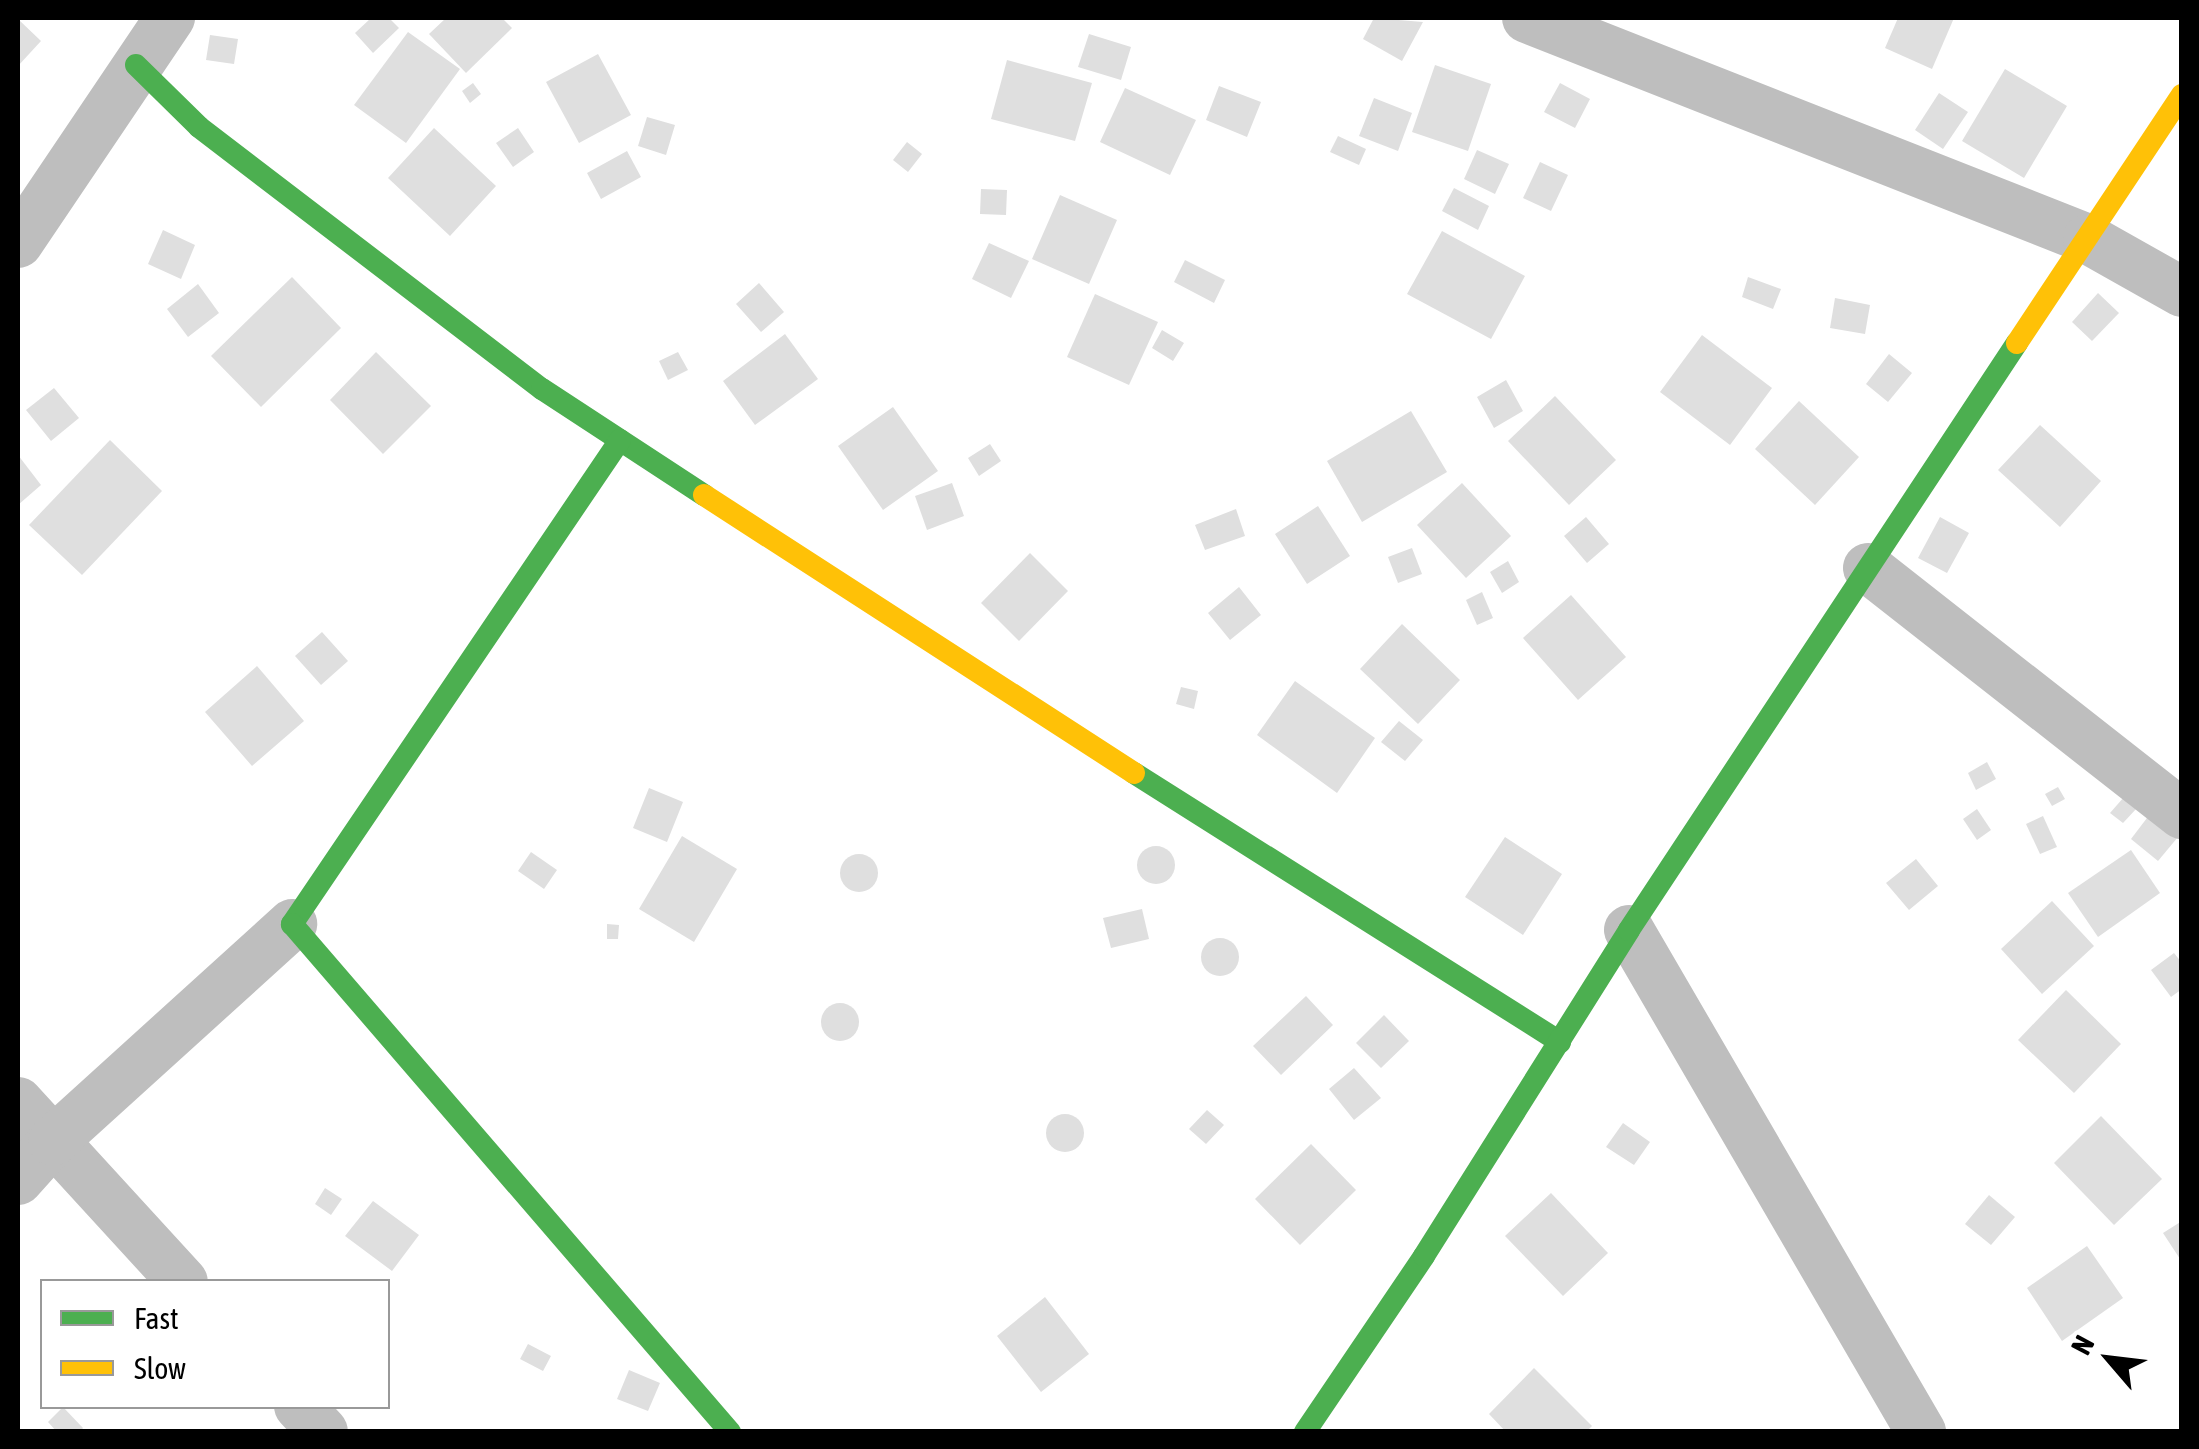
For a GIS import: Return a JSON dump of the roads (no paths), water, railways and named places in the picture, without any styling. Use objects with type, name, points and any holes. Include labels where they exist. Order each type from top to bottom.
[{"type":"street","points":[[18,242],[170,18]]},
{"type":"street","points":[[1528,18],[2088,239],[2182,292]]},
{"type":"street","points":[[136,65],[200,126],[542,389],[918,636],[1560,1042]]},
{"type":"street","points":[[1304,1432],[1424,1256],[1629,930],[2182,95]]},
{"type":"street","points":[[18,1180],[52,1141],[292,924],[620,440]]},
{"type":"street","points":[[1868,568],[2182,814]]},
{"type":"street","points":[[292,924],[730,1432]]},
{"type":"street","points":[[1629,930],[1921,1432]]},
{"type":"street","points":[[18,1102],[180,1279]]},
{"type":"street","points":[[303,1409],[322,1432]]}]
